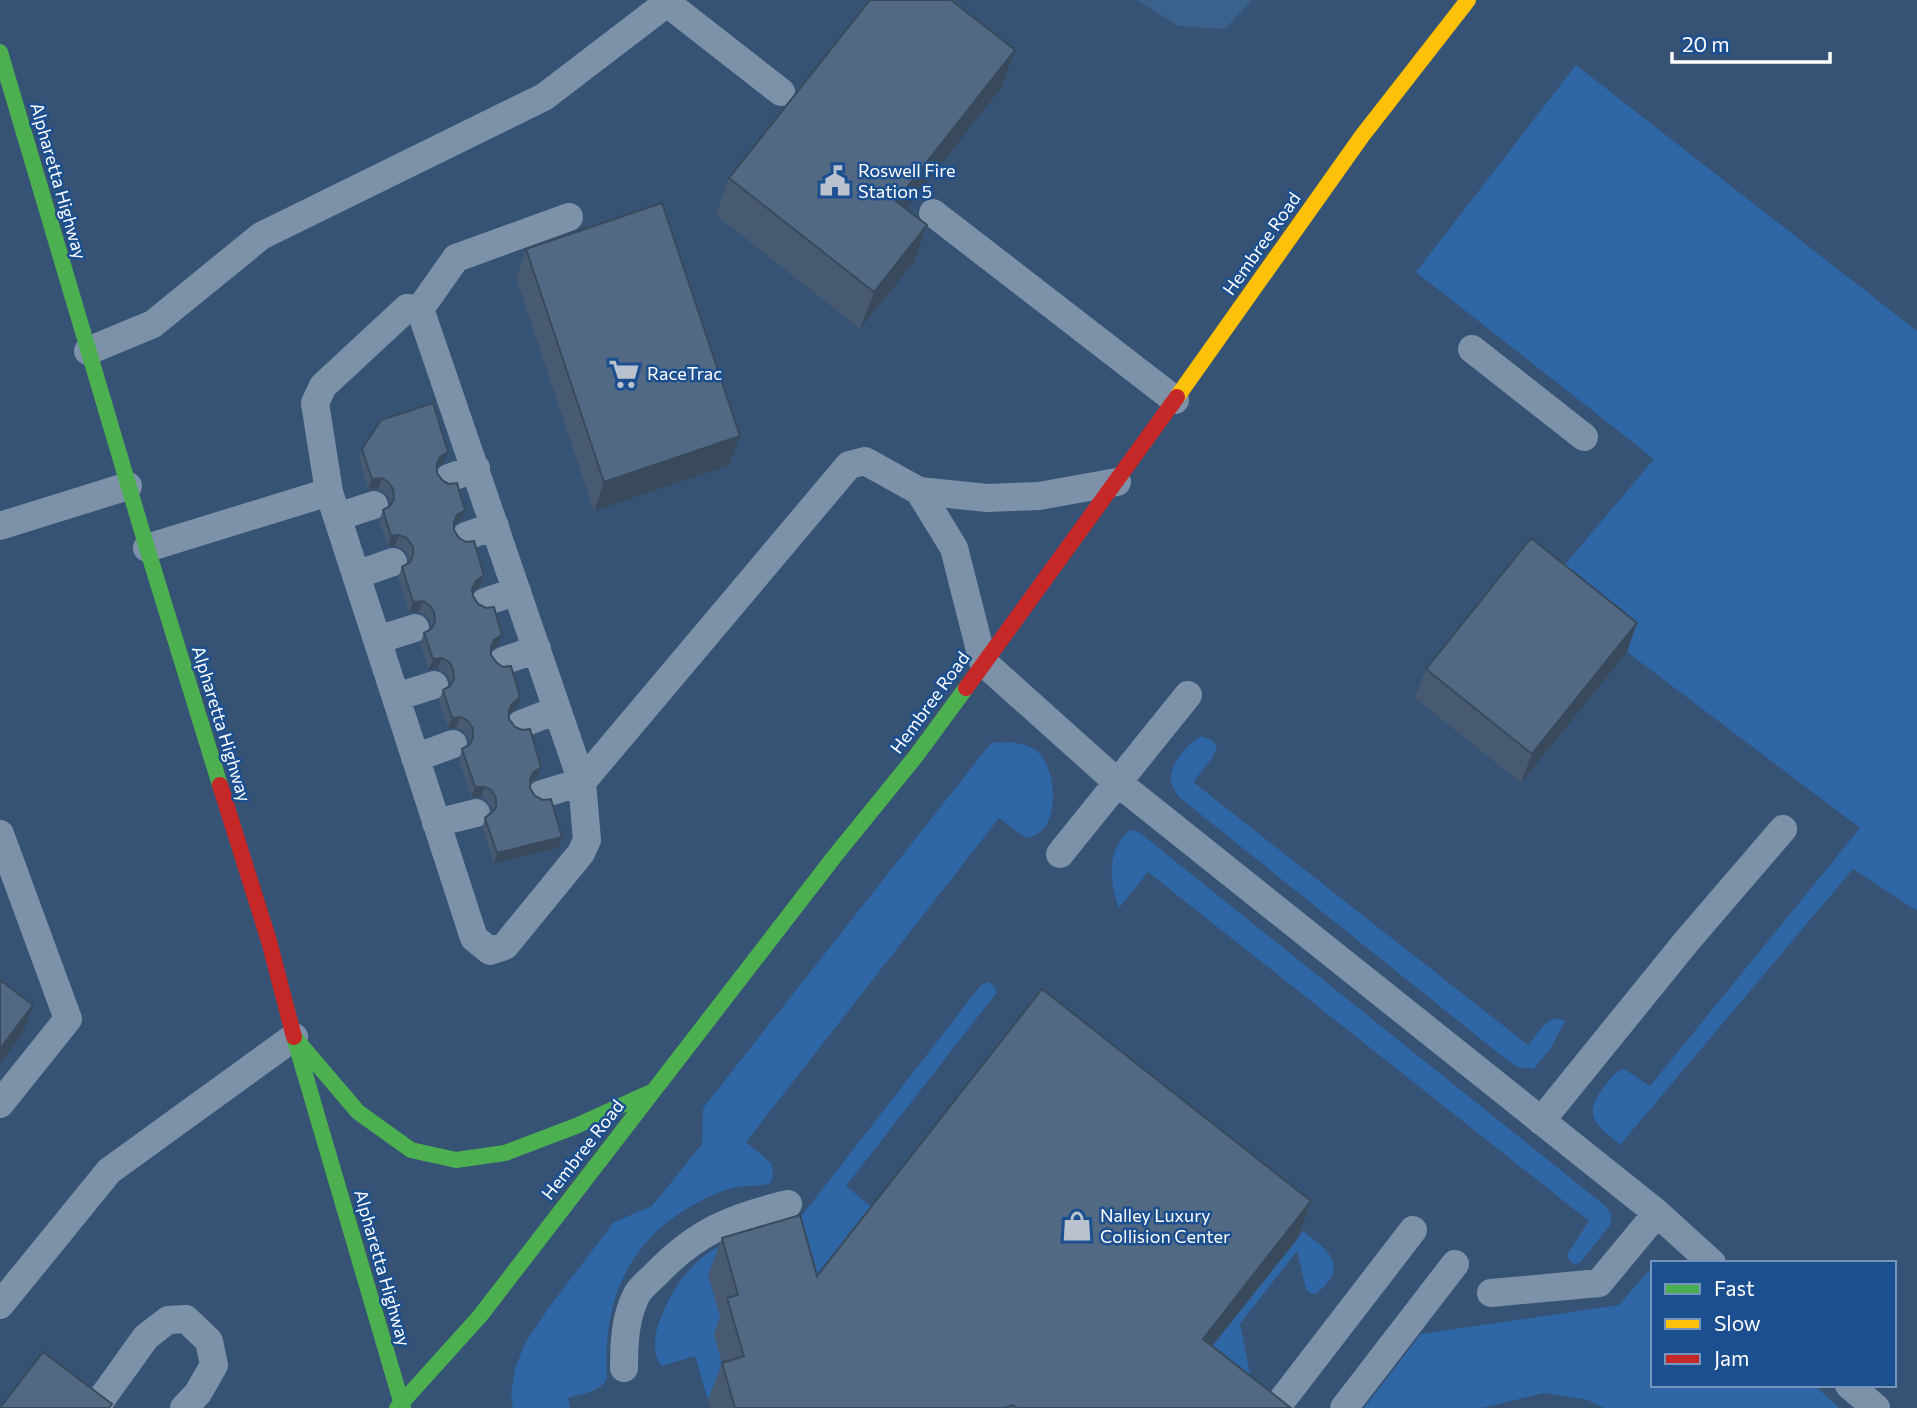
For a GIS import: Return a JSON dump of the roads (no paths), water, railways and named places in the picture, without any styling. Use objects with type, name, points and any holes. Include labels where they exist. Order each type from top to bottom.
[{"type":"main road","name":"Hembree Road","points":[[401,1406],[480,1316],[834,857],[916,756],[1175,400],[1362,135],[1468,0]]},
{"type":"main road","name":"Alpharetta Highway","points":[[0,52],[147,548],[270,941],[294,1037],[401,1406]]},
{"type":"main road","points":[[294,1037],[358,1112],[411,1150],[456,1160],[505,1153],[576,1126],[654,1090]]},
{"type":"lane","points":[[88,351],[153,324],[261,236],[544,97],[667,3],[781,92]]},
{"type":"lane","points":[[933,213],[1175,400]]},
{"type":"lane","points":[[420,309],[456,258],[569,217]]},
{"type":"lane","points":[[407,308],[420,309],[582,782],[587,840],[581,853],[505,946],[490,951],[474,938],[333,504],[315,403],[323,386],[407,308]]},
{"type":"lane","points":[[1472,349],[1584,437]]},
{"type":"lane","points":[[542,794],[582,782],[849,466],[865,460],[919,491],[987,498],[1039,496],[1116,482]]},
{"type":"lane","points":[[449,478],[476,468]]},
{"type":"lane","points":[[0,526],[128,485]]},
{"type":"lane","points":[[919,491],[954,548],[983,662],[1117,782],[1657,1213],[1710,1261]]},
{"type":"lane","points":[[147,548],[333,504],[374,505]]},
{"type":"lane","points":[[466,536],[495,526]]},
{"type":"lane","points":[[356,575],[393,562]]},
{"type":"lane","points":[[485,602],[517,590]]},
{"type":"lane","points":[[377,640],[415,628]]},
{"type":"lane","points":[[503,661],[537,649]]},
{"type":"lane","points":[[396,697],[434,685]]},
{"type":"lane","points":[[1060,854],[1188,695]]},
{"type":"lane","points":[[521,724],[557,710]]},
{"type":"lane","points":[[415,758],[453,744]]},
{"type":"lane","points":[[436,823],[476,813]]},
{"type":"lane","points":[[1541,1121],[1686,942],[1783,829]]},
{"type":"lane","points":[[0,834],[68,1019],[0,1104]]},
{"type":"lane","points":[[0,1305],[109,1171],[294,1037]]},
{"type":"lane","points":[[624,1368],[624,1335],[638,1293],[675,1254],[709,1230],[753,1212],[788,1204]]},
{"type":"lane","points":[[1492,1293],[1599,1283],[1657,1213]]},
{"type":"lane","points":[[1276,1408],[1413,1230]]},
{"type":"lane","points":[[1344,1408],[1455,1264]]},
{"type":"lane","points":[[95,1408],[146,1336],[168,1320],[186,1319],[209,1341],[214,1365],[198,1393],[184,1408]]},
{"type":"lane","points":[[1851,1387],[1875,1408]]},
{"type":"place","name":"Roswell Fire Station 5","points":[[835,181]]},
{"type":"place","name":"RaceTrac","points":[[624,374]]},
{"type":"place","name":"Nalley Luxury Collision Center","points":[[1077,1226]]}]
